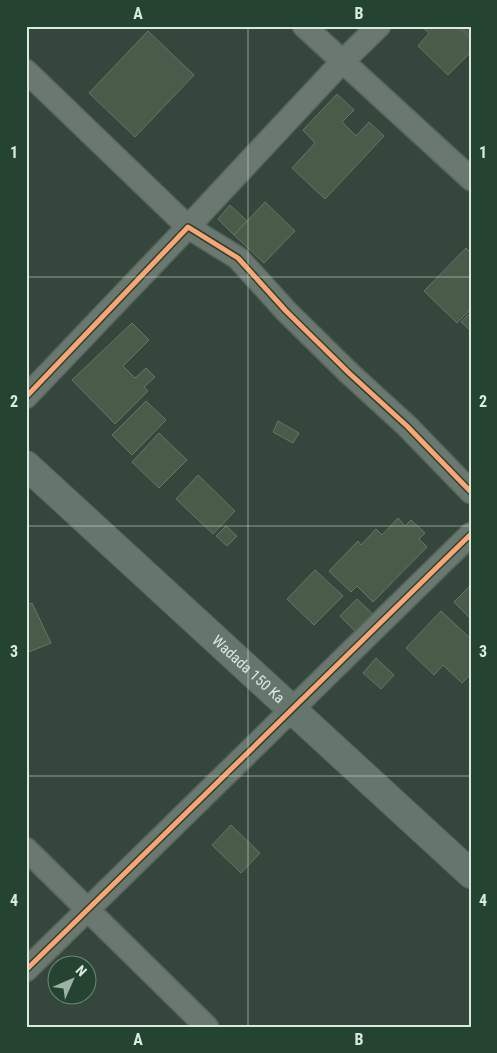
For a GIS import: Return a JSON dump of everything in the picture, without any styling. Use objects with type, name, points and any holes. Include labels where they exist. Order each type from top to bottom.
[{"type":"street","points":[[304,26],[471,179]]},
{"type":"street","points":[[26,397],[342,62],[379,26]]},
{"type":"street","points":[[26,71],[188,226],[238,258],[286,311],[349,373],[407,426],[471,492]]},
{"type":"street","name":"Wadada 150 Ka","points":[[26,465],[471,874]]},
{"type":"street","points":[[26,970],[471,534]]},
{"type":"street","points":[[26,849],[208,1027]]},
{"type":"building","points":[[421,26],[457,26],[471,39],[471,52],[448,75],[418,46],[429,33]]},
{"type":"building","points":[[459,26],[471,26],[471,37]]},
{"type":"building","points":[[148,31],[194,75],[135,137],[89,93]]},
{"type":"building","points":[[337,94],[354,110],[342,122],[356,136],[369,122],[384,136],[325,199],[292,168],[315,143],[303,130]]},
{"type":"building","points":[[265,202],[295,231],[264,263],[234,235]]},
{"type":"building","points":[[230,205],[247,221],[234,235],[218,219]]},
{"type":"building","points":[[466,248],[471,253],[471,309],[457,323],[424,291]]},
{"type":"building","points":[[471,312],[471,331],[461,322]]},
{"type":"building","points":[[132,323],[149,340],[123,366],[135,378],[146,368],[155,377],[144,387],[148,391],[115,424],[72,380]]},
{"type":"building","points":[[146,401],[166,420],[132,455],[112,435]]},
{"type":"building","points":[[278,421],[299,433],[293,443],[273,432]]},
{"type":"building","points":[[159,433],[187,460],[159,488],[132,462]]},
{"type":"building","points":[[198,475],[235,511],[213,534],[176,499]]},
{"type":"building","points":[[398,518],[405,526],[411,520],[425,533],[419,539],[427,547],[373,602],[357,586],[351,592],[329,571],[358,541],[361,545],[376,529],[382,535]]},
{"type":"building","points":[[226,526],[237,536],[227,546],[216,536]]},
{"type":"building","points":[[315,570],[343,596],[314,625],[287,599]]},
{"type":"building","points":[[471,585],[471,619],[454,602]]},
{"type":"building","points":[[357,599],[374,615],[357,633],[340,616]]},
{"type":"building","points":[[32,603],[51,643],[26,653],[26,605]]},
{"type":"building","points":[[441,611],[471,639],[471,674],[462,683],[443,665],[434,675],[406,648]]},
{"type":"building","points":[[376,658],[394,675],[381,689],[363,673]]},
{"type":"building","points":[[231,825],[260,853],[241,873],[212,845]]},
{"type":"cycle path","points":[[26,397],[188,227],[238,258],[286,311],[349,373],[407,426],[471,492]]},
{"type":"cycle path","points":[[26,970],[471,534]]}]
